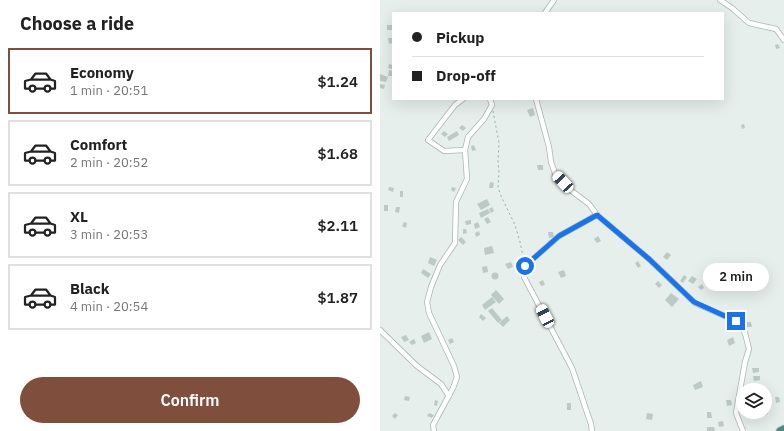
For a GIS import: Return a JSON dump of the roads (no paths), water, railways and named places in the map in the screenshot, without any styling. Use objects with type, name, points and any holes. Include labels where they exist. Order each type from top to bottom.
[{"type":"highway","points":[[780,431],[784,429]]},
{"type":"street","points":[[547,12],[554,0]]},
{"type":"street","points":[[720,0],[749,23],[776,29],[784,40]]},
{"type":"street","points":[[462,100],[455,105],[428,140],[444,150],[465,150]]},
{"type":"street","points":[[434,431],[434,425],[454,388],[457,376],[454,366],[429,313],[427,302],[440,264],[455,243],[456,202],[467,179],[465,150],[468,137],[484,119],[492,105],[490,100]]},
{"type":"street","points":[[536,100],[551,162],[556,176],[588,204],[597,215],[649,259],[694,302],[736,321],[746,333],[749,349],[745,362],[736,413],[743,431]]},
{"type":"street","points":[[592,431],[590,418],[572,368],[524,276],[525,266],[555,240],[597,215]]},
{"type":"street","points":[[380,330],[417,366],[441,384],[449,396]]}]
